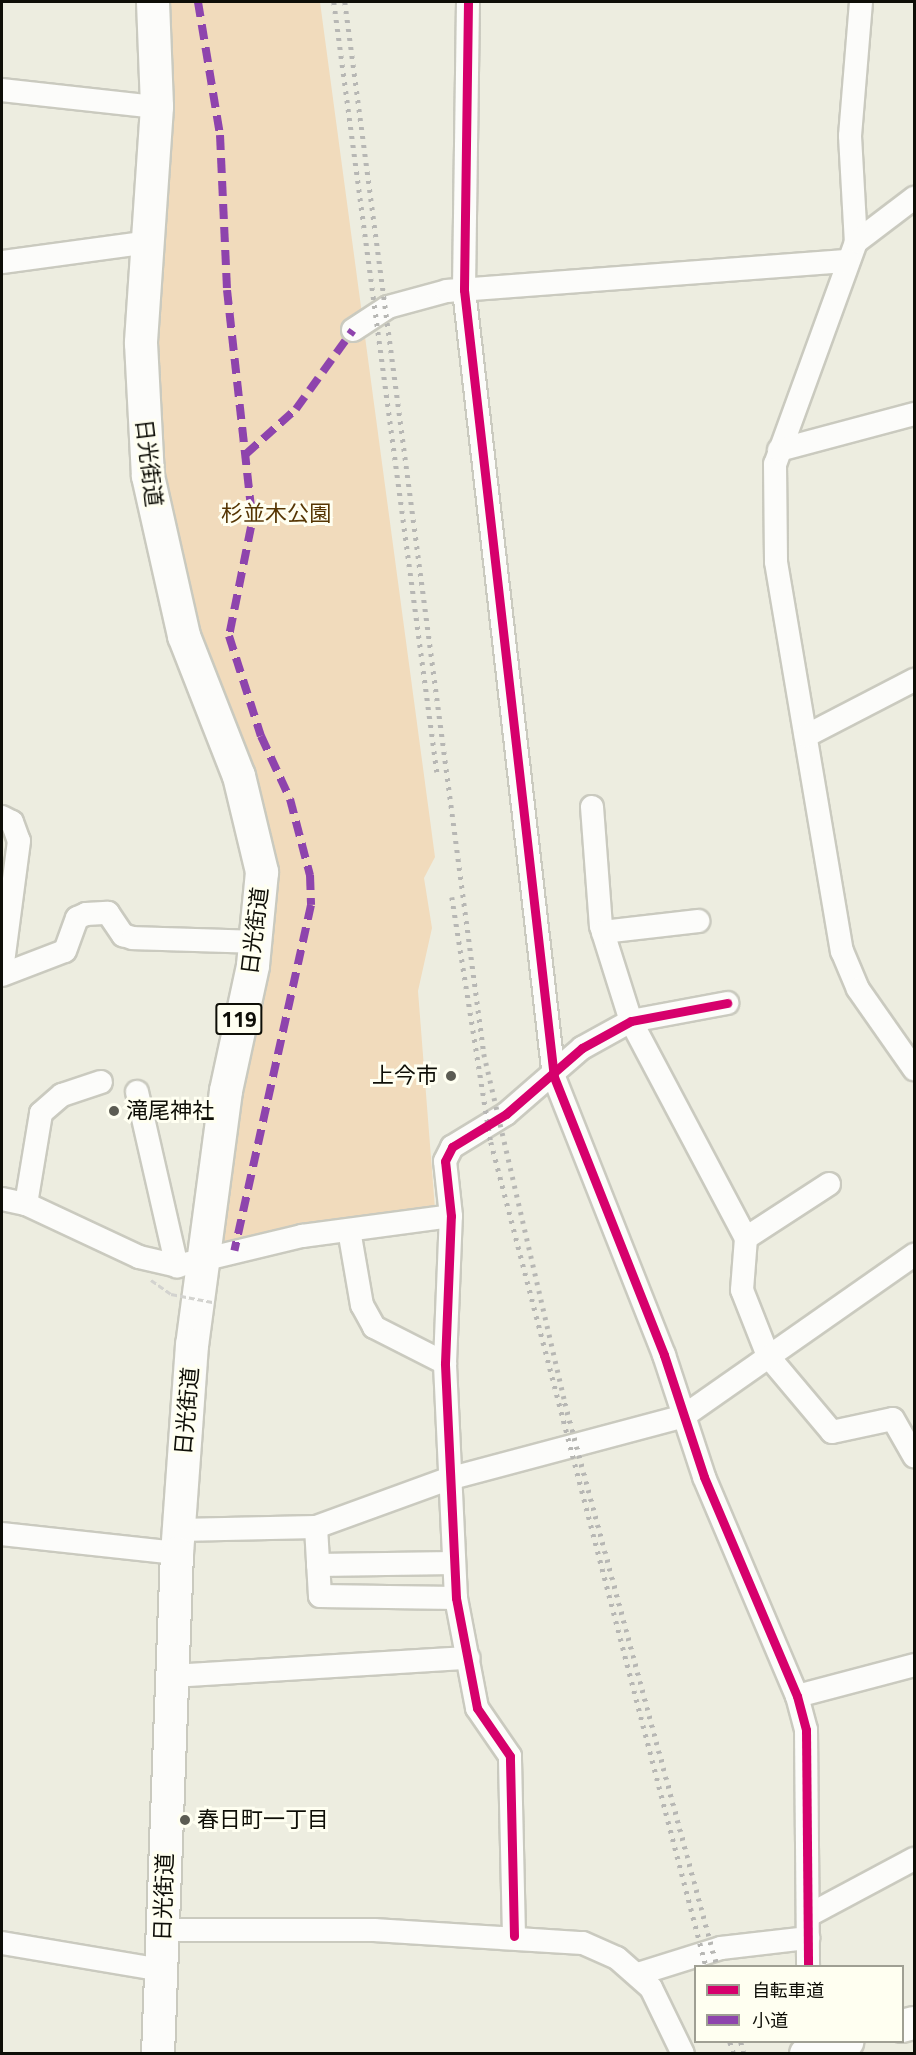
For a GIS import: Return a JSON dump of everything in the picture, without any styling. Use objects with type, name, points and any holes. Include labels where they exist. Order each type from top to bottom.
[{"type":"highway","name":"日光街道","points":[[153,2],[157,107],[141,343],[148,476],[184,636],[254,822],[262,872],[257,942],[236,1032],[190,1264],[171,1676],[158,2054]]},
{"type":"street","points":[[468,2],[464,290],[554,1077],[684,1416],[797,1696],[806,1730],[808,1965]]},
{"type":"street","points":[[861,2],[850,136],[852,251],[775,464],[777,562],[842,951],[858,989],[915,1069]]},
{"type":"street","points":[[2,90],[157,107]]},
{"type":"street","points":[[353,330],[388,307],[464,290],[852,251],[915,198]]},
{"type":"street","points":[[2,262],[149,242]]},
{"type":"street","points":[[779,450],[915,414]]},
{"type":"street","points":[[806,736],[915,680]]},
{"type":"street","points":[[592,807],[603,932],[631,1021],[746,1238],[742,1290],[768,1356],[832,1432],[893,1419],[915,1456]]},
{"type":"street","points":[[2,817],[12,822],[19,841],[2,970]]},
{"type":"street","points":[[2,975],[64,951],[77,918],[86,914],[108,913],[123,935],[133,938],[257,942]]},
{"type":"street","points":[[603,932],[698,921]]},
{"type":"street","points":[[514,1936],[510,1756],[477,1708],[456,1599],[448,1479],[445,1363],[451,1216],[445,1161],[452,1147],[554,1077],[582,1048],[631,1021],[727,1003]]},
{"type":"street","points":[[26,1204],[41,1113],[55,1098],[100,1082]]},
{"type":"street","points":[[137,1092],[190,1264]]},
{"type":"street","points":[[746,1238],[829,1184]]},
{"type":"street","points":[[2,1199],[26,1204],[139,1257],[190,1264],[234,1251],[349,1230],[451,1216]]},
{"type":"street","points":[[349,1230],[362,1305],[374,1326],[445,1363]]},
{"type":"street","points":[[2,1534],[178,1541],[316,1527],[448,1479],[684,1416],[915,1255]]},
{"type":"street","points":[[316,1527],[320,1596],[456,1599]]},
{"type":"street","points":[[318,1565],[454,1563]]},
{"type":"street","points":[[171,1676],[468,1658]]},
{"type":"street","points":[[797,1696],[915,1665]]},
{"type":"street","points":[[809,1915],[915,1859]]},
{"type":"street","points":[[163,1930],[514,1936],[583,1942],[638,1974],[651,1988],[683,2054]]},
{"type":"street","points":[[638,1974],[721,1948],[808,1938]]},
{"type":"street","points":[[2,1943],[162,1970]]},
{"type":"path","points":[[147,1278],[171,1294],[212,1302]]},
{"type":"green space","name":"杉並木公園","points":[[161,2],[320,2],[435,857],[424,878],[432,928],[418,991],[435,1209],[211,1253],[265,935],[187,635],[148,402]]},
{"type":"railway","points":[[334,2],[437,772]]},
{"type":"railway","points":[[345,2],[484,1054],[565,1403],[717,1965]]},
{"type":"railway","points":[[452,897],[491,1142],[706,1965]]},
{"type":"railway","points":[[730,2043],[734,2054]]},
{"type":"railway","points":[[741,2043],[744,2054]]},
{"type":"marked path","points":[[198,2],[220,135],[227,290],[251,506],[251,527],[229,636],[261,736],[290,799],[310,875],[311,905],[234,1251]]},
{"type":"marked path","points":[[246,454],[296,409],[353,330]]},
{"type":"cycle path","points":[[468,2],[464,290],[554,1077],[664,1355],[704,1477],[797,1696],[806,1730],[808,1965]]},
{"type":"cycle path","points":[[514,1936],[510,1756],[477,1708],[456,1598],[445,1363],[451,1216],[445,1161],[452,1147],[506,1114],[582,1048],[631,1021],[727,1003]]},
{"type":"place","name":"上今市","points":[[451,1076]]},
{"type":"place","name":"滝尾神社","points":[[114,1111]]},
{"type":"place","name":"春日町一丁目","points":[[185,1820]]}]
